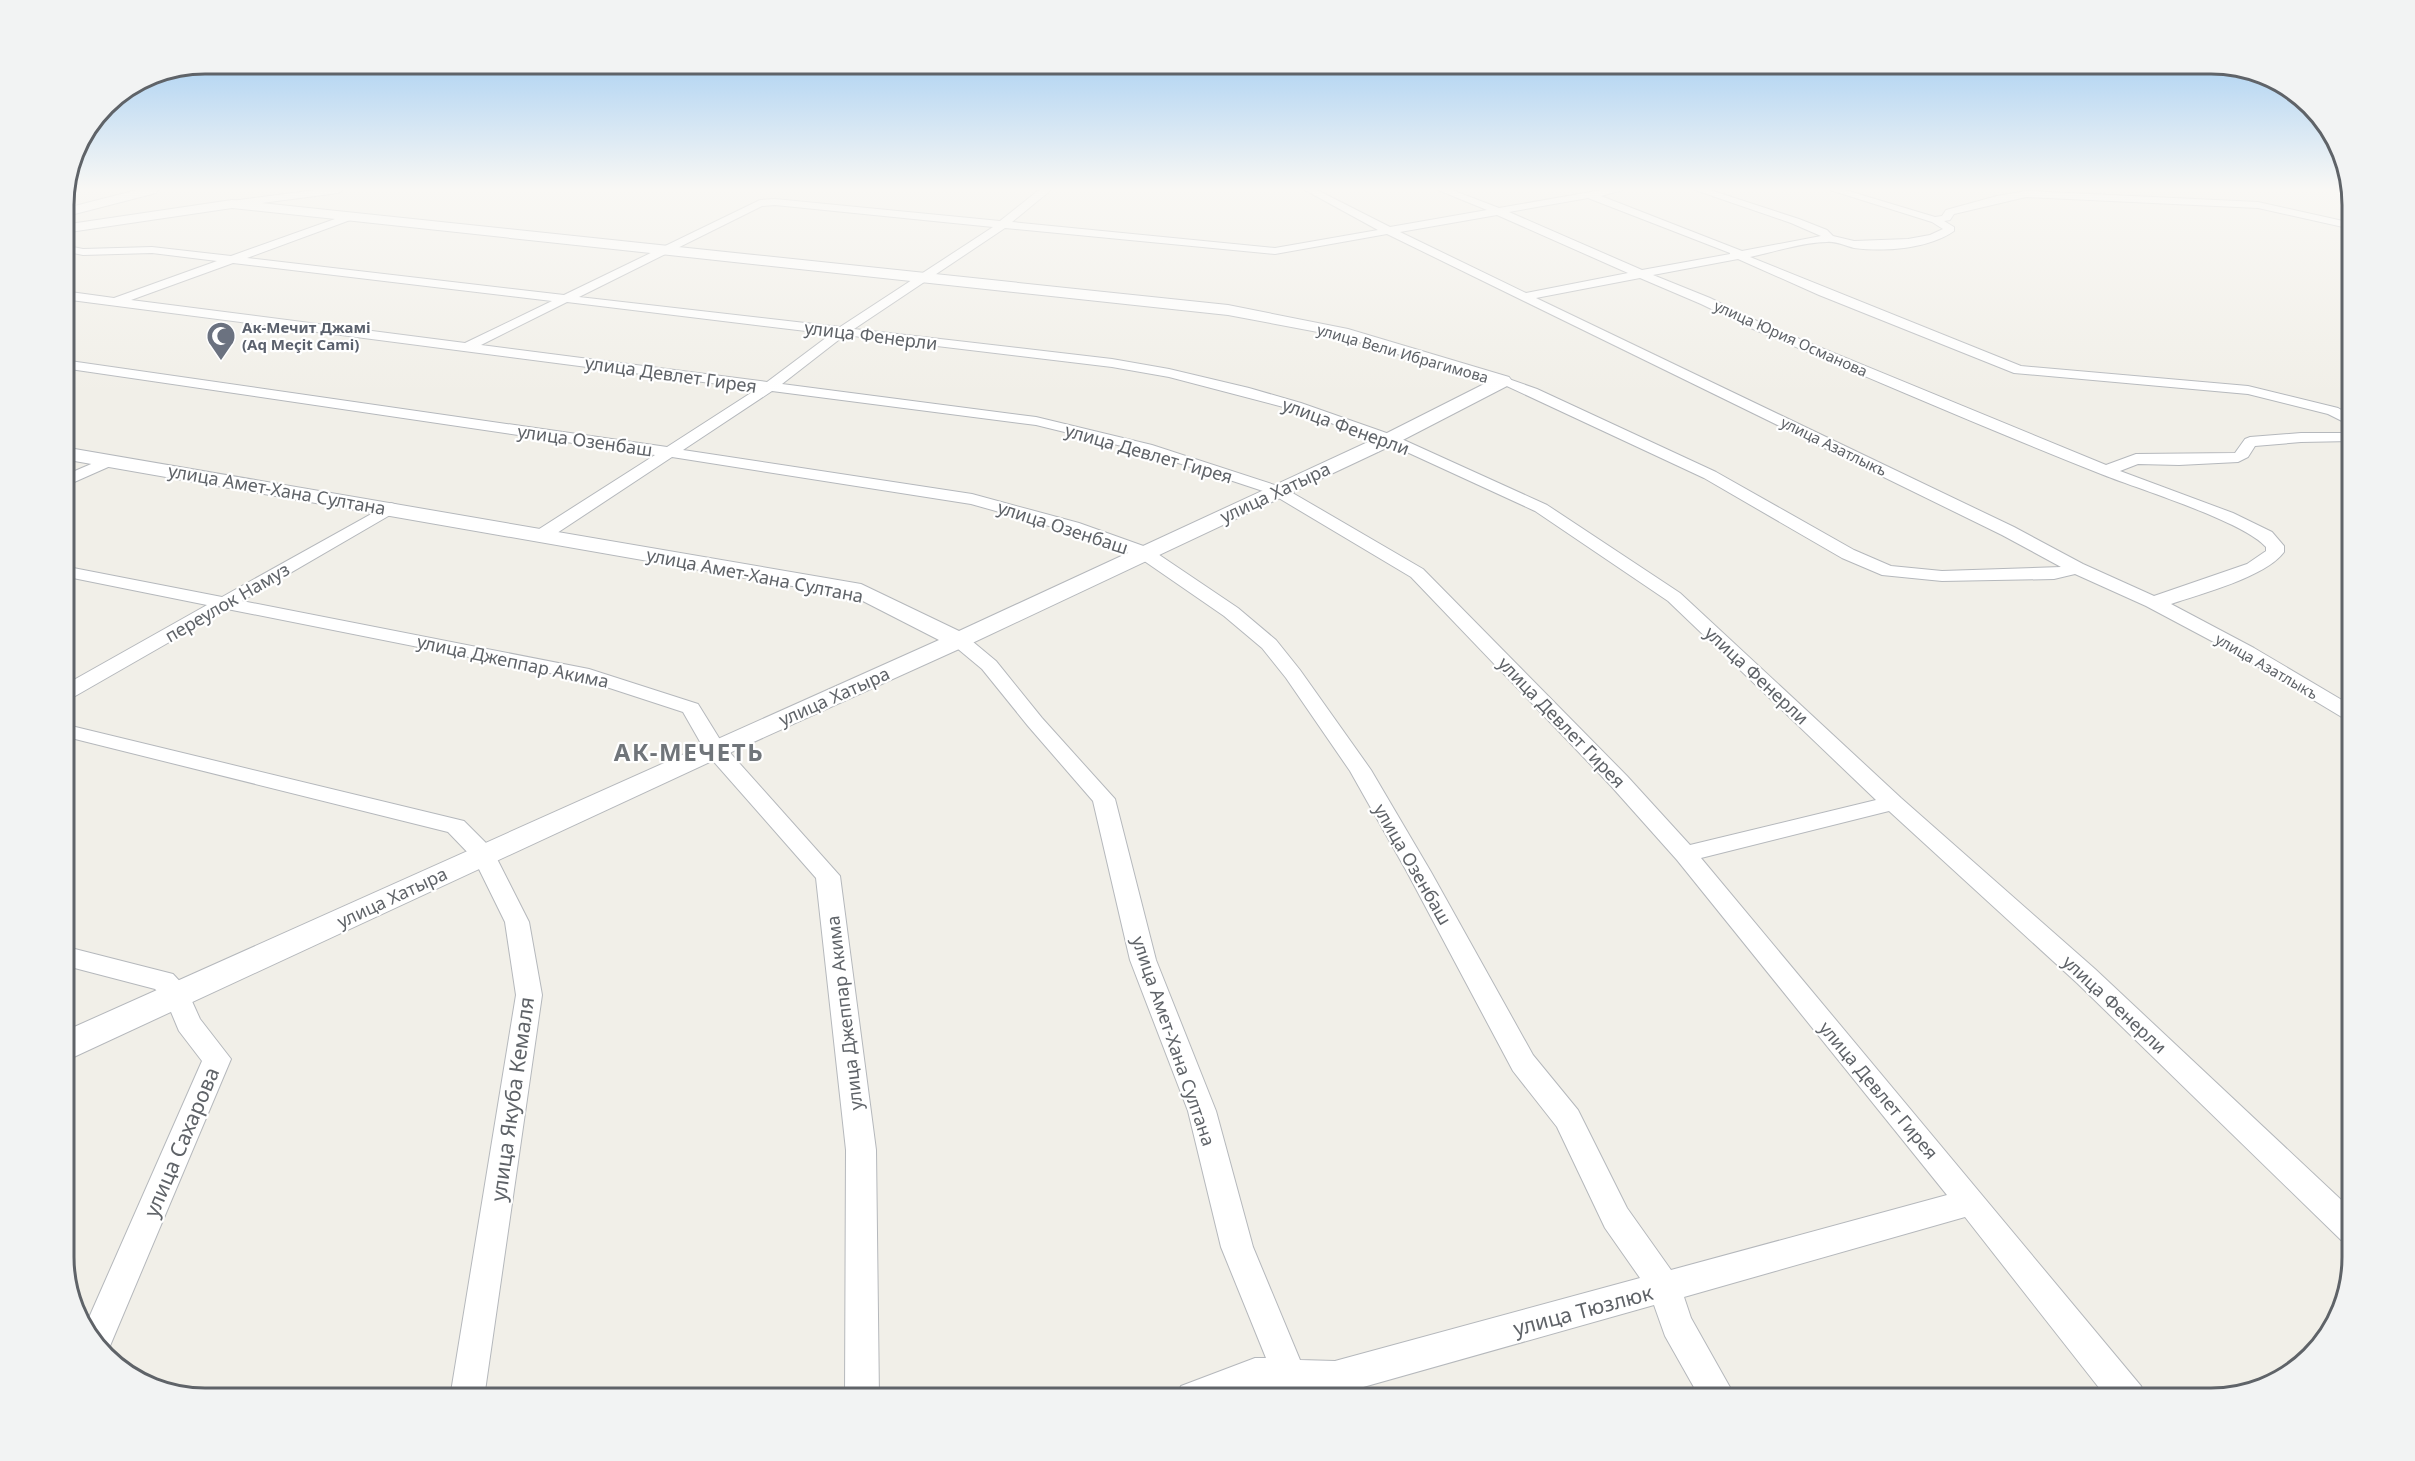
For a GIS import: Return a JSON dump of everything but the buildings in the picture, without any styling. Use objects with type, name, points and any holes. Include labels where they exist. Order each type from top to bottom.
[{"type":"street","name":"улица Фенерли","points":[[221,258],[1112,363],[1169,373],[1296,406],[1390,439],[1542,507],[1674,597],[1893,803],[2086,976],[2342,1220]]},
{"type":"street","points":[[467,347],[645,258]]},
{"type":"street","name":"улица Вели Ибрагимова","points":[[752,258],[1228,310],[1342,332],[1532,392],[1710,475],[1848,554],[1888,571],[1942,576],[2054,574],[2078,568]]},
{"type":"street","points":[[542,535],[769,387],[841,332],[951,258]]},
{"type":"street","name":"улица Азатлыкъ","points":[[1448,258],[2008,531],[2078,568],[2152,602],[2247,652],[2341,709]]},
{"type":"street","name":"улица Юрия Османова","points":[[1605,258],[1726,309],[1757,326],[2106,471],[2237,521],[2266,536],[2275,546],[2275,552],[2253,568],[2173,597],[2152,602]]},
{"type":"street","points":[[1527,296],[1723,258]]},
{"type":"street","points":[[1746,258],[2019,370],[2248,390],[2333,411],[2341,416]]},
{"type":"street","points":[[114,302],[228,259]]},
{"type":"street","name":"улица Девлет Гирея","points":[[74,297],[1036,421],[1147,448],[1278,491],[1417,573],[1619,781],[1685,855],[2121,1388]]},
{"type":"street","name":"улица Озенбаш","points":[[74,366],[972,499],[1073,527],[1143,552],[1231,612],[1269,644],[1293,674],[1360,770],[1419,872],[1523,1063],[1569,1119],[1616,1218],[1665,1288],[1677,1325],[1713,1388]]},
{"type":"street","name":"улица Хатыра","points":[[74,1043],[714,749],[959,640],[1143,552],[1390,439],[1503,381]]},
{"type":"street","points":[[2106,471],[2136,459],[2179,460],[2238,457],[2243,454],[2250,442],[2306,436],[2341,437]]},
{"type":"street","name":"улица Амет-Хана Султана","points":[[74,455],[861,591],[959,640],[989,665],[1035,722],[1104,799],[1143,960],[1202,1112],[1237,1247],[1294,1387]]},
{"type":"street","points":[[74,477],[110,461]]},
{"type":"street","name":"переулок Намуз","points":[[74,689],[391,508]]},
{"type":"street","name":"улица Джеппар Акима","points":[[74,573],[589,675],[691,708],[714,749],[828,876],[861,1150],[862,1388]]},
{"type":"street","name":"улица Якуба Кемаля","points":[[74,733],[456,826],[484,855],[517,922],[529,995],[469,1388]]},
{"type":"street","points":[[1685,855],[1893,803]]},
{"type":"street","points":[[74,958],[164,981],[177,995]]},
{"type":"street","name":"улица Сахарова","points":[[99,1334],[217,1059],[189,1024],[177,995]]},
{"type":"street","name":"улица Тюзлюк","points":[[1220,1388],[1255,1375],[1294,1387],[1335,1378],[1971,1202]]},
{"type":"place","name":"Ак-Мечит Джамі (Aq Meçit Cami)","points":[[221,362]]},
{"type":"district","name":"АК-МЕЧЕТЬ","points":[[689,751]]}]
